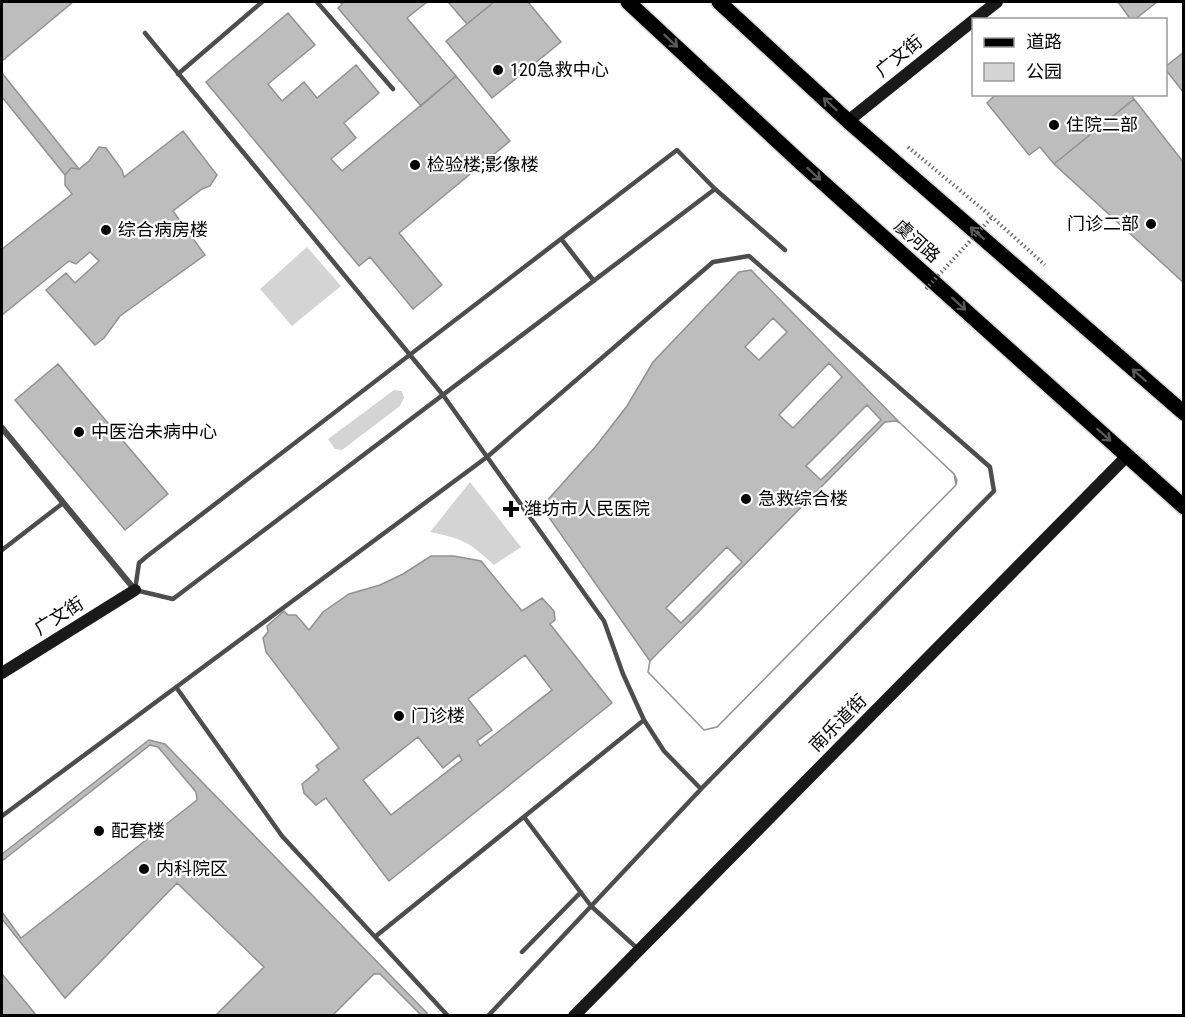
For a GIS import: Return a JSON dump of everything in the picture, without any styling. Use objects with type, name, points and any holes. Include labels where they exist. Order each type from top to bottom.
[{"type":"main road","name":"虞河路","points":[[628,2],[800,162],[1184,507]]},
{"type":"main road","points":[[719,2],[848,121],[1184,413]]},
{"type":"street","name":"广文街","points":[[977,18],[997,2]]},
{"type":"street","name":"广文街","points":[[848,121],[972,22]]},
{"type":"street","points":[[2,428],[135,590]]},
{"type":"street","name":"南乐道街","points":[[574,1016],[1127,456]]},
{"type":"street","name":"广文街","points":[[2,673],[135,590]]},
{"type":"lane","points":[[178,74],[262,2]]},
{"type":"lane","points":[[317,2],[393,89]]},
{"type":"lane","points":[[145,33],[443,395],[604,621],[623,674],[644,720],[664,751],[701,789]]},
{"type":"lane","points":[[716,189],[173,599],[135,590],[140,563],[677,150],[716,189],[785,250]]},
{"type":"lane","points":[[562,240],[594,281]]},
{"type":"lane","points":[[2,816],[487,457],[713,262],[749,256],[990,467],[994,491],[701,789],[488,1016]]},
{"type":"lane","points":[[2,550],[63,503]]},
{"type":"lane","points":[[176,687],[282,836],[448,1016]]},
{"type":"lane","points":[[376,936],[644,720]]},
{"type":"lane","points":[[524,817],[591,906],[639,950]]},
{"type":"lane","points":[[522,952],[581,892]]},
{"type":"path","points":[[919,154],[1046,266]]},
{"type":"path","points":[[926,289],[992,217]]},
{"type":"green space","points":[[307,247],[341,286],[292,326],[260,289]]},
{"type":"green space","points":[[394,390],[402,391],[404,398],[400,406],[342,450],[335,449],[328,439]]},
{"type":"green space","points":[[470,482],[521,547],[494,565],[465,542],[430,532]]},
{"type":"building","points":[[2,2],[73,2],[2,61]]},
{"type":"building","points":[[340,2],[427,2],[407,18],[456,76],[421,106],[338,8],[342,4]]},
{"type":"building","points":[[448,2],[494,2],[467,24]]},
{"type":"building","name":"120急救中心","points":[[494,2],[528,2],[561,42],[492,98],[446,41]]},
{"type":"building","points":[[1118,2],[1157,2],[1137,18],[1130,18]]},
{"type":"building","name":"检验楼;影像楼","points":[[288,13],[315,45],[268,84],[282,101],[304,82],[317,98],[356,65],[379,93],[344,123],[356,138],[331,159],[342,171],[456,76],[510,141],[399,233],[442,285],[413,309],[370,257],[359,266],[206,82]]},
{"type":"building","points":[[1184,52],[1184,93],[1167,71],[1167,65]]},
{"type":"building","points":[[2,73],[79,169],[71,168],[65,175],[2,97]]},
{"type":"building","name":"住院二部","points":[[994,96],[1132,96],[1134,99],[1054,164],[1040,147],[1029,155],[987,103]]},
{"type":"building","name":"门诊二部","points":[[1134,99],[1184,163],[1184,283],[1054,164]]},
{"type":"building","name":"综合病房楼","points":[[183,131],[217,175],[210,186],[202,189],[173,211],[205,255],[120,316],[104,338],[95,345],[46,290],[66,273],[75,283],[99,261],[90,252],[76,264],[69,261],[2,315],[2,249],[72,194],[65,185],[65,175],[71,168],[79,169],[89,161],[99,147],[106,148],[122,170],[124,177]]},
{"type":"building","name":"急救综合楼","points":[[751,270],[900,423],[954,474],[957,480],[956,485],[717,727],[704,730],[648,672],[650,661],[543,509],[545,503],[596,446],[627,406],[653,362],[739,272]],"holes":[[[773,318],[787,332],[759,360],[745,347]],[[829,363],[842,377],[793,428],[779,415]],[[867,405],[881,420],[821,480],[806,466]],[[727,547],[742,562],[681,623],[666,608]]]},
{"type":"building","name":"中医治未病中心","points":[[58,364],[168,494],[125,530],[15,400]]},
{"type":"building","points":[[896,421],[954,474],[956,485],[717,727],[704,730],[648,672],[650,661],[885,422]]},
{"type":"building","name":"门诊楼","points":[[431,556],[454,556],[481,561],[522,611],[542,598],[554,611],[555,620],[550,624],[612,703],[389,881],[326,798],[316,805],[304,793],[302,784],[319,770],[316,766],[339,748],[266,652],[263,638],[268,632],[267,626],[284,611],[288,615],[296,615],[309,630],[323,612],[349,594],[380,585],[403,574]],"holes":[[[525,655],[552,690],[480,746],[477,741],[492,730],[468,699]],[[418,737],[443,768],[459,755],[462,760],[391,815],[363,780]]]},
{"type":"building","name":"内科院区","points":[[149,740],[165,744],[427,1013],[427,1016],[215,1016],[264,967],[177,883],[65,998],[2,919],[2,854]]},
{"type":"building","name":"配套楼","points":[[150,745],[158,747],[196,792],[197,800],[21,938],[2,912],[2,861]]},
{"type":"building","points":[[2,974],[37,1016],[2,1016]]},
{"type":"building","points":[[374,974],[380,974],[422,1016],[332,1016]]},
{"type":"place","name":"120急救中心","points":[[498,70]]},
{"type":"place","name":"住院二部","points":[[1054,125]]},
{"type":"place","name":"检验楼;影像楼","points":[[415,165]]},
{"type":"place","name":"门诊二部","points":[[1151,224]]},
{"type":"place","name":"综合病房楼","points":[[106,230]]},
{"type":"place","name":"中医治未病中心","points":[[79,432]]},
{"type":"place","name":"急救综合楼","points":[[746,499]]},
{"type":"place","name":"潍坊市人民医院","points":[[511,509]]},
{"type":"place","name":"门诊楼","points":[[399,716]]},
{"type":"place","name":"配套楼","points":[[99,831]]},
{"type":"place","name":"内科院区","points":[[144,869]]}]
